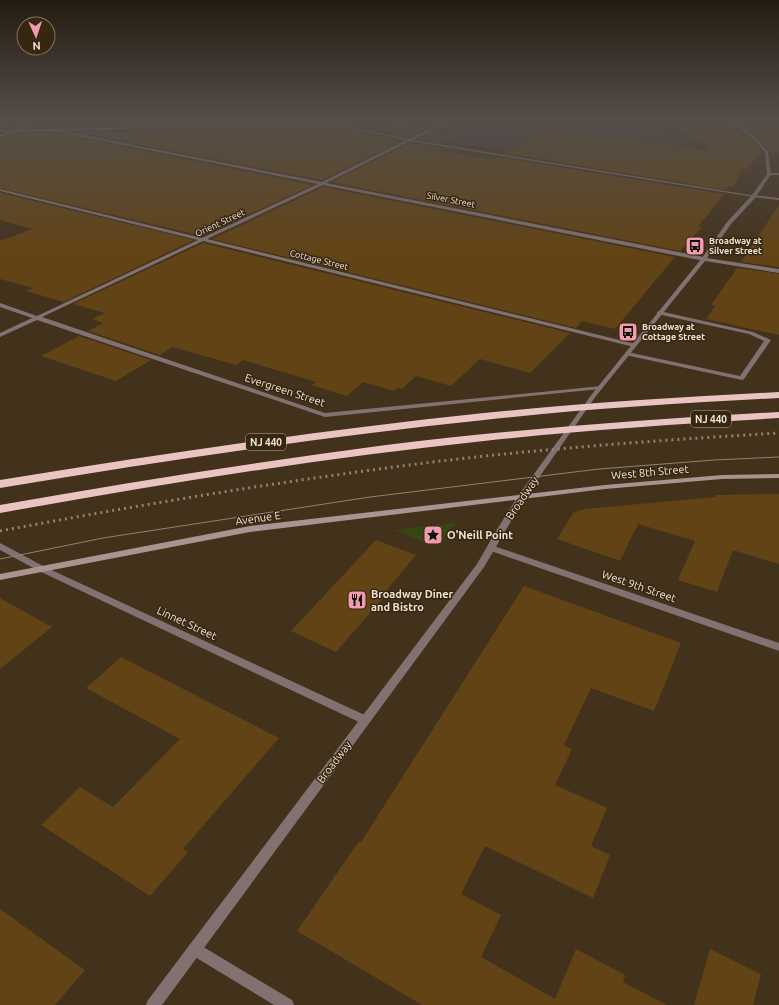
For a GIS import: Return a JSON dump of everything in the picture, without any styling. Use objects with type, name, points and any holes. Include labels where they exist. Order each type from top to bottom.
[{"type":"highway","name":"NJ 440","points":[[0,484],[257,444],[446,420],[668,401],[779,396]]},
{"type":"highway","name":"NJ 440","points":[[0,509],[144,484],[355,453],[516,434],[642,423],[779,416]]},
{"type":"main road","name":"West 8th Street","points":[[522,496],[605,486],[706,478],[779,476]]},
{"type":"main road","name":"Avenue E","points":[[0,577],[250,530],[522,496]]},
{"type":"street","name":"Silver Street","points":[[226,164],[704,259],[779,271]]},
{"type":"street","name":"Orient Street","points":[[0,335],[361,164]]},
{"type":"street","points":[[556,164],[779,199]]},
{"type":"street","points":[[768,164],[768,174],[779,174]]},
{"type":"street","name":"Broadway","points":[[153,1005],[481,565],[522,496],[600,387],[704,259],[729,223],[754,196],[768,174]]},
{"type":"street","name":"Cottage Street","points":[[0,190],[634,345]]},
{"type":"street","name":"Evergreen Street","points":[[0,305],[325,415],[600,387]]},
{"type":"street","points":[[627,354],[742,378],[768,340],[752,334],[659,313]]},
{"type":"street","name":"Linnet Street","points":[[0,546],[42,569],[365,720]]},
{"type":"street","name":"West 9th Street","points":[[491,548],[779,647]]},
{"type":"street","points":[[195,949],[287,1005]]},
{"type":"shaded area","points":[[589,164],[665,164],[652,174]]},
{"type":"green space","points":[[456,523],[437,547],[394,530]]},
{"type":"building","points":[[0,164],[209,164],[313,185],[202,236],[0,188]]},
{"type":"building","points":[[239,164],[355,164],[322,180]]},
{"type":"building","points":[[368,164],[540,164],[724,194],[698,227],[702,227],[680,251],[331,182]]},
{"type":"building","points":[[570,164],[752,164],[747,169],[742,169],[733,187],[730,186],[727,190]]},
{"type":"building","points":[[323,187],[675,257],[615,329],[582,321],[576,328],[212,239]]},
{"type":"building","points":[[0,193],[194,240],[64,302],[26,291],[33,288],[0,279],[0,241],[32,229],[0,220]]},
{"type":"building","points":[[779,205],[779,267],[741,262]]},
{"type":"building","points":[[203,243],[570,333],[530,373],[480,359],[451,386],[416,376],[402,389],[397,388],[394,391],[363,382],[347,396],[311,385],[316,382],[243,360],[236,365],[173,347],[160,355],[88,331],[103,323],[92,319],[105,313],[73,304]]},
{"type":"building","points":[[737,268],[779,274],[779,335],[706,319],[715,306],[711,305]]},
{"type":"building","points":[[79,336],[151,360],[116,381],[41,356]]},
{"type":"building","points":[[779,494],[779,564],[733,550],[717,592],[678,580],[695,541],[638,524],[620,561],[557,539],[573,513],[584,509],[715,497],[716,495]]},
{"type":"building","name":"Broadway Diner and Bistro","points":[[376,540],[416,555],[387,590],[389,591],[336,652],[291,631]]},
{"type":"building","points":[[524,586],[681,643],[654,711],[591,688],[564,745],[572,749],[555,785],[607,808],[591,846],[610,855],[593,898],[485,846],[461,894],[501,915],[481,957],[555,999],[576,949],[625,975],[623,982],[667,1005],[422,1005],[297,931],[359,841],[361,842]]},
{"type":"building","points":[[0,598],[52,627],[0,669]]},
{"type":"building","points":[[121,657],[279,738],[183,849],[188,852],[150,896],[41,825],[80,787],[113,807],[180,739],[86,688]]},
{"type":"building","points":[[0,909],[85,970],[55,1005],[0,1005]]},
{"type":"building","points":[[710,949],[761,974],[753,1005],[694,1005]]},
{"type":"tram line","points":[[0,559],[103,538],[370,497],[599,469],[714,460],[779,457]]},
{"type":"railway","points":[[0,531],[216,493],[433,462],[606,445],[779,433]]},
{"type":"place","name":"Broadway at Silver Street","points":[[695,246]]},
{"type":"place","name":"Broadway at Cottage Street","points":[[628,332]]},
{"type":"place","name":"O'Neill Point","points":[[433,535]]},
{"type":"place","name":"Broadway Diner and Bistro","points":[[357,600]]}]
